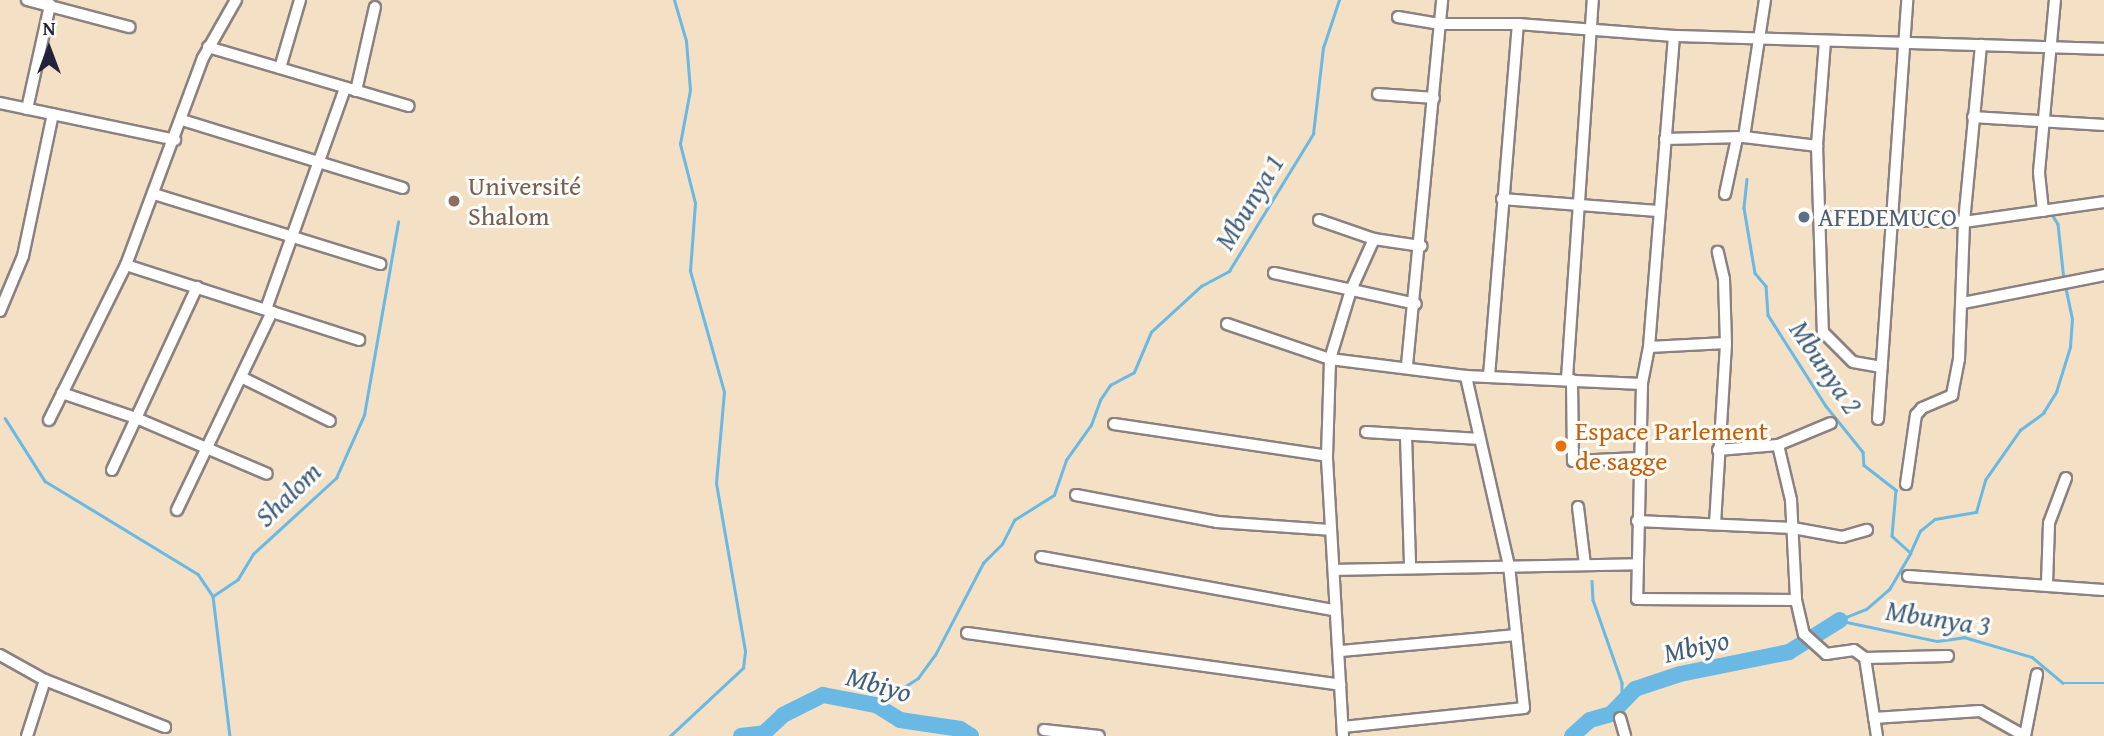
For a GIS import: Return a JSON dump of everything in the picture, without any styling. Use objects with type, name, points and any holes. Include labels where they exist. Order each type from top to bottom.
[{"type":"street","points":[[27,0],[129,27]]},
{"type":"street","points":[[49,420],[126,265],[208,47],[236,0]]},
{"type":"street","points":[[280,68],[300,0]]},
{"type":"street","points":[[1407,365],[1422,246],[1442,0]]},
{"type":"street","points":[[1593,0],[1594,28],[1569,379],[1573,461],[1639,458]]},
{"type":"street","points":[[1725,194],[1740,137],[1765,0]]},
{"type":"street","points":[[1878,419],[1907,0]]},
{"type":"street","points":[[2043,211],[2039,172],[2055,0]]},
{"type":"street","points":[[27,108],[50,5]]},
{"type":"street","points":[[177,510],[241,377],[269,310],[350,89],[375,7]]},
{"type":"street","points":[[1398,17],[1440,24],[1517,24],[1674,36],[1759,36],[1825,41],[2104,49]]},
{"type":"street","points":[[1489,376],[1517,24]]},
{"type":"street","points":[[1674,36],[1649,347],[1642,384],[1634,564],[1637,599],[1796,600]]},
{"type":"street","points":[[1825,41],[1817,146],[1823,332],[1853,362],[1882,367]]},
{"type":"street","points":[[1906,484],[1916,415],[1922,408],[1952,396],[1963,303],[1964,222],[1981,45]]},
{"type":"street","points":[[208,47],[408,106]]},
{"type":"street","points":[[1378,94],[1434,98]]},
{"type":"street","points":[[0,103],[175,140]]},
{"type":"street","points":[[0,312],[23,256],[53,114]]},
{"type":"street","points":[[1973,117],[2104,125]]},
{"type":"street","points":[[182,120],[403,188]]},
{"type":"street","points":[[1665,139],[1740,137],[1817,146]]},
{"type":"street","points":[[154,194],[380,264]]},
{"type":"street","points":[[1502,199],[1658,211]]},
{"type":"street","points":[[1819,217],[1891,217],[1964,222],[2104,202]]},
{"type":"street","points":[[1320,220],[1374,239],[1422,246]]},
{"type":"street","points":[[1374,239],[1351,290],[1330,359],[1327,456],[1330,530],[1335,570],[1334,610],[1341,651],[1343,732],[1524,708],[1509,566],[1466,376]]},
{"type":"street","points":[[1714,524],[1726,343],[1724,279],[1718,252]]},
{"type":"street","points":[[126,265],[359,340]]},
{"type":"street","points":[[1274,273],[1416,304]]},
{"type":"street","points":[[1963,303],[2104,275]]},
{"type":"street","points":[[112,470],[197,287]]},
{"type":"street","points":[[1227,324],[1330,359],[1407,365],[1466,376],[1642,384]]},
{"type":"street","points":[[1649,347],[1726,343]]},
{"type":"street","points":[[241,377],[330,421]]},
{"type":"street","points":[[62,393],[136,418],[267,474]]},
{"type":"street","points":[[1718,450],[1778,445],[1831,423]]},
{"type":"street","points":[[1114,424],[1327,456]]},
{"type":"street","points":[[1366,432],[1480,439]]},
{"type":"street","points":[[1406,436],[1410,566]]},
{"type":"street","points":[[1778,445],[1793,528],[1796,600],[1804,634],[1811,643],[1826,654],[1854,650],[1865,658],[1948,656]]},
{"type":"street","points":[[2047,584],[2049,523],[2066,478]]},
{"type":"street","points":[[1076,495],[1217,522],[1330,530]]},
{"type":"street","points":[[1578,507],[1586,565]]},
{"type":"street","points":[[1637,521],[1793,528],[1842,537],[1867,530]]},
{"type":"street","points":[[1041,556],[1334,610]]},
{"type":"street","points":[[1335,570],[1410,566],[1634,564]]},
{"type":"street","points":[[1908,576],[2104,590]]},
{"type":"street","points":[[967,633],[1340,685]]},
{"type":"street","points":[[1341,651],[1516,635]]},
{"type":"street","points":[[0,655],[45,680],[165,727]]},
{"type":"street","points":[[1865,658],[1877,736]]},
{"type":"street","points":[[1874,718],[1980,711],[2025,736],[2037,674]]},
{"type":"street","points":[[27,736],[45,680]]},
{"type":"street","points":[[1619,718],[1625,736]]},
{"type":"street","points":[[1044,730],[1099,736]]},
{"type":"waterway","points":[[670,736],[743,668],[745,651],[716,483],[724,392],[690,271],[695,203],[680,144],[690,90],[686,41],[674,0]]},
{"type":"waterway","name":"Mbunya 1","points":[[876,705],[918,678],[935,655],[983,563],[1002,544],[1014,520],[1054,495],[1066,460],[1091,425],[1100,400],[1110,385],[1134,372],[1151,332],[1201,286],[1229,271],[1313,134],[1323,48],[1339,0]]},
{"type":"waterway","name":"Mbunya 2","points":[[1747,179],[1744,208],[1755,273],[1766,286],[1768,315],[1826,406],[1863,452],[1864,465],[1896,490],[1892,536],[1911,553],[1890,589],[1867,609],[1840,620]]},
{"type":"waterway","name":"Mbunya 2","points":[[2053,216],[2058,224],[2064,280]]},
{"type":"waterway","name":"Shalom","points":[[213,596],[238,579],[253,554],[336,478],[364,415],[398,222]]},
{"type":"waterway","name":"Mbunya 2","points":[[1911,551],[1920,531],[1935,519],[1976,512],[1985,480],[2020,430],[2043,413],[2056,392],[2070,347],[2072,319],[2065,287]]},
{"type":"waterway","points":[[5,418],[45,481],[198,574],[213,596],[230,736]]},
{"type":"waterway","points":[[1592,581],[1593,600],[1622,683],[1622,697]]},
{"type":"waterway","name":"Mbiyo","points":[[1572,736],[1590,720],[1611,714],[1635,689],[1680,674],[1789,652],[1840,620]]},
{"type":"waterway","name":"Mbunya 3","points":[[1842,621],[1937,641],[1964,637],[2032,657],[2063,683],[2104,683]]},
{"type":"waterway","name":"Mbiyo","points":[[741,736],[764,733],[783,715],[823,695],[876,705],[900,720],[960,729],[971,736]]},
{"type":"place","name":"Université Shalom","points":[[454,201]]},
{"type":"place","name":"AFEDEMUCO","points":[[1804,217]]},
{"type":"place","name":"Espace Parlement de sagge","points":[[1561,446]]}]
